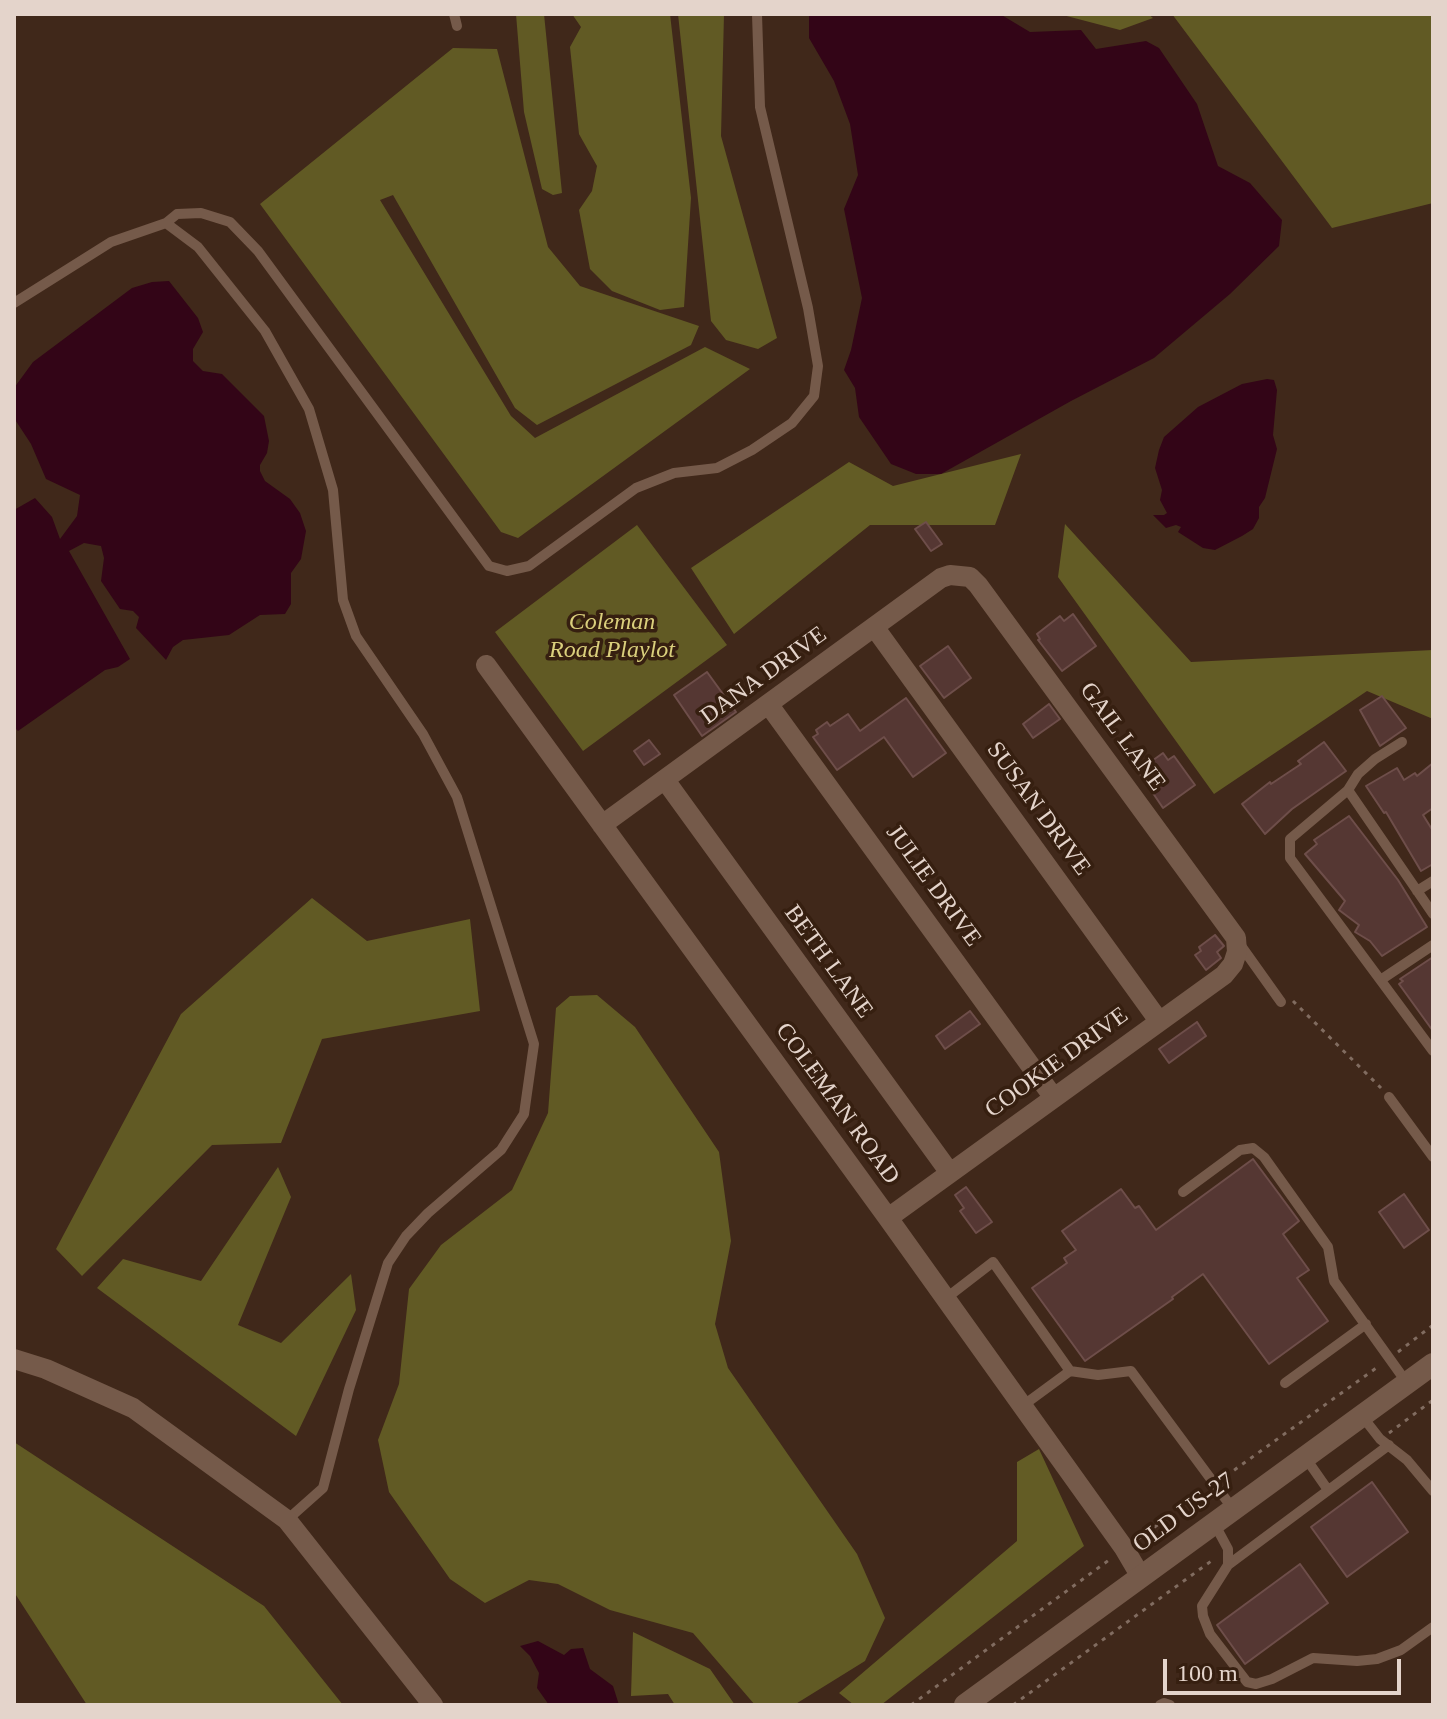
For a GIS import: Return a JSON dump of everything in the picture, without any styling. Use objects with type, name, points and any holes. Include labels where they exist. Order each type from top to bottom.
[{"type":"main road","name":"OLD US-27","points":[[965,1705],[1433,1364]]},
{"type":"street","name":"DANA DRIVE","points":[[602,825],[941,578],[960,576]]},
{"type":"street","name":"GAIL LANE","points":[[960,576],[970,577],[978,585],[1236,938]]},
{"type":"street","name":"SUSAN DRIVE","points":[[875,628],[1159,1021]]},
{"type":"street","name":"COLEMAN ROAD","points":[[486,665],[888,1218],[1124,1548],[1141,1577]]},
{"type":"street","name":"JULIE DRIVE","points":[[769,705],[1054,1098]]},
{"type":"street","name":"BETH LANE","points":[[665,780],[950,1173]]},
{"type":"street","name":"COOKIE DRIVE","points":[[888,1218],[1224,975],[1233,964],[1237,952],[1236,938]]},
{"type":"street","points":[[14,1359],[46,1369],[133,1408],[287,1520],[433,1705]]},
{"type":"lane","points":[[454,14],[457,26]]},
{"type":"lane","points":[[14,303],[111,242],[166,223],[177,214],[201,213],[230,222],[258,251],[489,566],[507,571],[529,566],[636,488],[674,473],[717,468],[752,450],[792,423],[814,396],[818,366],[808,308],[760,107],[757,14]]},
{"type":"lane","points":[[166,223],[198,247],[265,331],[309,409],[333,490],[343,600],[356,636],[423,734],[457,797],[534,1044],[524,1114],[501,1150],[428,1213],[406,1236],[388,1263],[349,1389],[323,1488],[287,1520]]},
{"type":"lane","points":[[1402,742],[1366,767],[1348,790],[1290,839],[1290,858],[1433,1051]]},
{"type":"lane","points":[[1348,790],[1433,914]]},
{"type":"lane","points":[[1417,891],[1433,881]]},
{"type":"lane","points":[[1236,938],[1281,1002]]},
{"type":"lane","points":[[1382,979],[1433,945]]},
{"type":"lane","points":[[1389,1097],[1433,1157]]},
{"type":"lane","points":[[1183,1192],[1240,1150],[1253,1148],[1264,1157],[1328,1247],[1334,1281],[1407,1383]]},
{"type":"lane","points":[[945,1299],[993,1262],[1070,1371]]},
{"type":"lane","points":[[1285,1383],[1366,1324]]},
{"type":"lane","points":[[1021,1407],[1070,1371],[1098,1375],[1131,1371],[1233,1509]]},
{"type":"lane","points":[[1362,1416],[1407,1460],[1433,1491]]},
{"type":"lane","points":[[1389,1445],[1228,1565],[1202,1606],[1203,1616],[1210,1634],[1247,1682],[1256,1684],[1313,1658],[1377,1659],[1401,1650],[1433,1627]]},
{"type":"lane","points":[[1305,1457],[1328,1490]]},
{"type":"lane","points":[[1214,1523],[1228,1549],[1228,1565]]},
{"type":"lane","points":[[1160,1705],[1170,1705]]},
{"type":"path","points":[[1281,1002],[1291,998],[1389,1097]]},
{"type":"path","points":[[911,1705],[1433,1325]]},
{"type":"green space","points":[[516,14],[544,14],[562,193],[553,195],[542,189],[524,112]]},
{"type":"green space","points":[[572,14],[670,14],[691,198],[684,307],[660,310],[612,291],[590,269],[579,210],[592,191],[597,166],[579,134],[570,47],[581,27]]},
{"type":"green space","points":[[678,14],[724,14],[721,136],[777,338],[758,349],[726,340],[711,321]]},
{"type":"green space","points":[[1172,14],[1433,14],[1433,203],[1332,228]]},
{"type":"green space","points":[[453,48],[497,49],[548,247],[580,286],[699,326],[691,345],[537,425],[515,408],[393,195],[380,200],[511,416],[535,438],[705,347],[750,369],[518,538],[501,532],[260,204]]},
{"type":"green space","name":"Coleman Road Playlot","points":[[637,525],[727,645],[583,751],[495,632]]},
{"type":"green space","points":[[312,898],[367,941],[470,919],[480,1011],[322,1039],[281,1143],[212,1145],[82,1276],[56,1249],[181,1014]]},
{"type":"green space","points":[[597,995],[635,1027],[719,1152],[731,1241],[715,1324],[728,1368],[857,1554],[885,1618],[865,1661],[794,1705],[755,1705],[693,1633],[610,1610],[558,1584],[529,1580],[485,1603],[450,1579],[389,1492],[378,1440],[399,1384],[409,1289],[441,1245],[512,1190],[548,1113],[556,1008],[570,996]]},
{"type":"green space","points":[[278,1167],[291,1197],[238,1325],[281,1343],[351,1274],[356,1310],[296,1436],[97,1288],[123,1259],[201,1281]]},
{"type":"green space","points":[[14,1442],[264,1606],[343,1705],[87,1705],[14,1592]]},
{"type":"shaded area","points":[[809,14],[1000,14],[1030,32],[1081,30],[1096,49],[1146,41],[1159,48],[1197,104],[1218,166],[1250,183],[1282,220],[1279,246],[1230,294],[1154,358],[941,474],[916,474],[891,464],[859,417],[855,388],[844,370],[862,298],[844,209],[858,175],[850,124],[834,81],[809,38]]},
{"type":"shaded area","points":[[1059,14],[1148,14],[1153,18],[1120,30]]},
{"type":"shaded area","points":[[169,281],[198,318],[203,332],[193,349],[193,361],[203,371],[222,374],[264,416],[269,441],[260,471],[265,481],[290,499],[300,513],[306,531],[301,559],[291,573],[291,604],[285,614],[260,615],[229,635],[183,640],[173,647],[166,660],[136,628],[139,617],[133,611],[120,609],[101,581],[104,558],[101,546],[84,543],[69,551],[130,659],[118,667],[105,670],[18,731],[14,727],[14,510],[35,498],[52,517],[60,539],[77,516],[80,495],[46,479],[31,444],[14,418],[14,388],[33,362],[132,288]]},
{"type":"shaded area","points":[[1274,380],[1277,390],[1273,435],[1277,449],[1265,498],[1259,507],[1259,518],[1253,529],[1242,536],[1215,550],[1203,548],[1178,532],[1181,527],[1166,528],[1153,515],[1167,513],[1160,500],[1162,490],[1155,468],[1159,450],[1164,437],[1198,407],[1242,384]]},
{"type":"shaded area","points":[[1021,454],[995,525],[870,525],[734,634],[691,568],[849,462],[893,486]]},
{"type":"shaded area","points":[[1065,524],[1191,662],[1433,650],[1433,719],[1367,691],[1214,794],[1058,577]]},
{"type":"shaded area","points":[[1039,1449],[1084,1546],[881,1705],[854,1705],[839,1693],[1017,1541],[1017,1462]]},
{"type":"shaded area","points":[[633,1632],[710,1669],[735,1705],[675,1705],[668,1694],[631,1696]]},
{"type":"shaded area","points":[[538,1641],[564,1655],[571,1649],[583,1648],[590,1669],[613,1686],[619,1705],[549,1705],[537,1688],[539,1673],[530,1656],[520,1646]]},
{"type":"building","points":[[926,522],[942,544],[931,551],[915,529]]},
{"type":"building","points":[[1073,614],[1096,646],[1062,671],[1038,640],[1037,634],[1060,616],[1064,621]]},
{"type":"building","points":[[948,646],[971,678],[944,698],[920,666]]},
{"type":"building","points":[[707,672],[736,712],[702,736],[674,695]]},
{"type":"building","points":[[1382,696],[1406,728],[1380,746],[1360,710]]},
{"type":"building","points":[[906,698],[946,753],[913,777],[884,737],[837,770],[813,737],[818,734],[816,730],[827,722],[830,726],[848,714],[860,731]]},
{"type":"building","points":[[1049,704],[1060,719],[1033,738],[1023,724]]},
{"type":"building","points":[[649,740],[660,754],[644,765],[634,751]]},
{"type":"building","points":[[1324,742],[1346,771],[1292,809],[1265,834],[1242,804],[1270,782],[1301,764],[1298,761]]},
{"type":"building","points":[[1163,753],[1168,760],[1174,756],[1195,785],[1163,808],[1138,771]]},
{"type":"building","points":[[1433,763],[1433,808],[1423,815],[1433,831],[1433,864],[1421,871],[1386,812],[1366,786],[1397,768],[1404,780],[1415,773],[1417,776]]},
{"type":"building","points":[[1349,816],[1398,880],[1427,927],[1382,956],[1370,941],[1355,932],[1359,925],[1339,910],[1345,901],[1305,854],[1317,844],[1314,840]]},
{"type":"building","points":[[1215,935],[1224,946],[1217,952],[1221,958],[1206,970],[1195,955],[1201,951],[1199,947]]},
{"type":"building","points":[[1433,957],[1433,1031],[1399,984],[1403,981],[1400,979]]},
{"type":"building","points":[[970,1011],[980,1024],[945,1049],[936,1036]]},
{"type":"building","points":[[1197,1022],[1206,1036],[1169,1063],[1159,1049]]},
{"type":"building","points":[[1253,1159],[1299,1221],[1283,1234],[1309,1270],[1297,1278],[1328,1321],[1269,1364],[1203,1274],[1085,1361],[1032,1288],[1067,1263],[1064,1258],[1076,1250],[1062,1231],[1121,1189],[1135,1208],[1139,1206],[1156,1230]]},
{"type":"building","points":[[966,1187],[992,1222],[976,1233],[960,1211],[964,1208],[955,1195]]},
{"type":"building","points":[[1404,1194],[1429,1230],[1404,1248],[1379,1212]]},
{"type":"building","points":[[1372,1482],[1408,1532],[1347,1577],[1311,1527]]},
{"type":"building","points":[[1300,1564],[1328,1603],[1245,1664],[1217,1625]]}]
